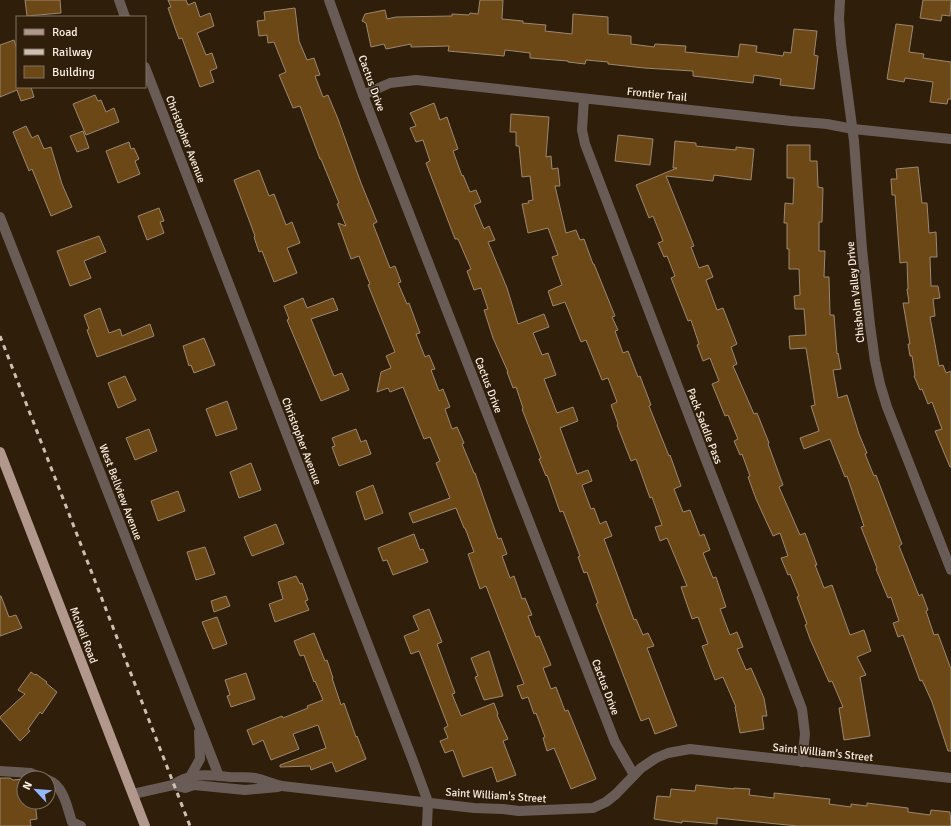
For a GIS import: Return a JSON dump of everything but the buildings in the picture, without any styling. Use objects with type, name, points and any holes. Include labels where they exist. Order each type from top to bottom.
[{"type":"main road","name":"McNeil Road","points":[[0,452],[143,826]]},
{"type":"street","points":[[119,0],[125,16]]},
{"type":"street","name":"Cactus Drive","points":[[329,0],[363,95],[615,742],[634,775]]},
{"type":"street","name":"Chisholm Valley Drive","points":[[840,0],[839,19],[841,44],[853,129],[870,325],[875,361],[887,407],[951,570]]},
{"type":"street","name":"Christopher Avenue","points":[[146,69],[411,753],[428,802],[427,826]]},
{"type":"street","name":"Frontier Trail","points":[[363,95],[390,83],[416,80],[827,124],[853,129],[951,139]]},
{"type":"street","name":"Pack Saddle Pass","points":[[584,99],[582,130],[585,144],[802,709],[805,734],[802,762]]},
{"type":"street","name":"West Bellview Avenue","points":[[0,217],[219,776]]},
{"type":"street","points":[[190,777],[200,759],[199,724]]},
{"type":"street","name":"Saint William's Street","points":[[132,794],[173,785],[182,779],[200,775],[255,778],[282,786],[474,808],[519,811],[593,808],[606,802],[616,794],[641,768],[656,758],[668,753],[690,749],[951,778]]},
{"type":"street","points":[[0,771],[16,772]]},
{"type":"street","points":[[56,784],[63,795],[72,822],[80,826]]},
{"type":"street","name":"Saint William's Street","points":[[173,785],[185,788],[194,785],[245,790],[282,786]]},
{"type":"railway","points":[[0,336],[190,826]]}]
